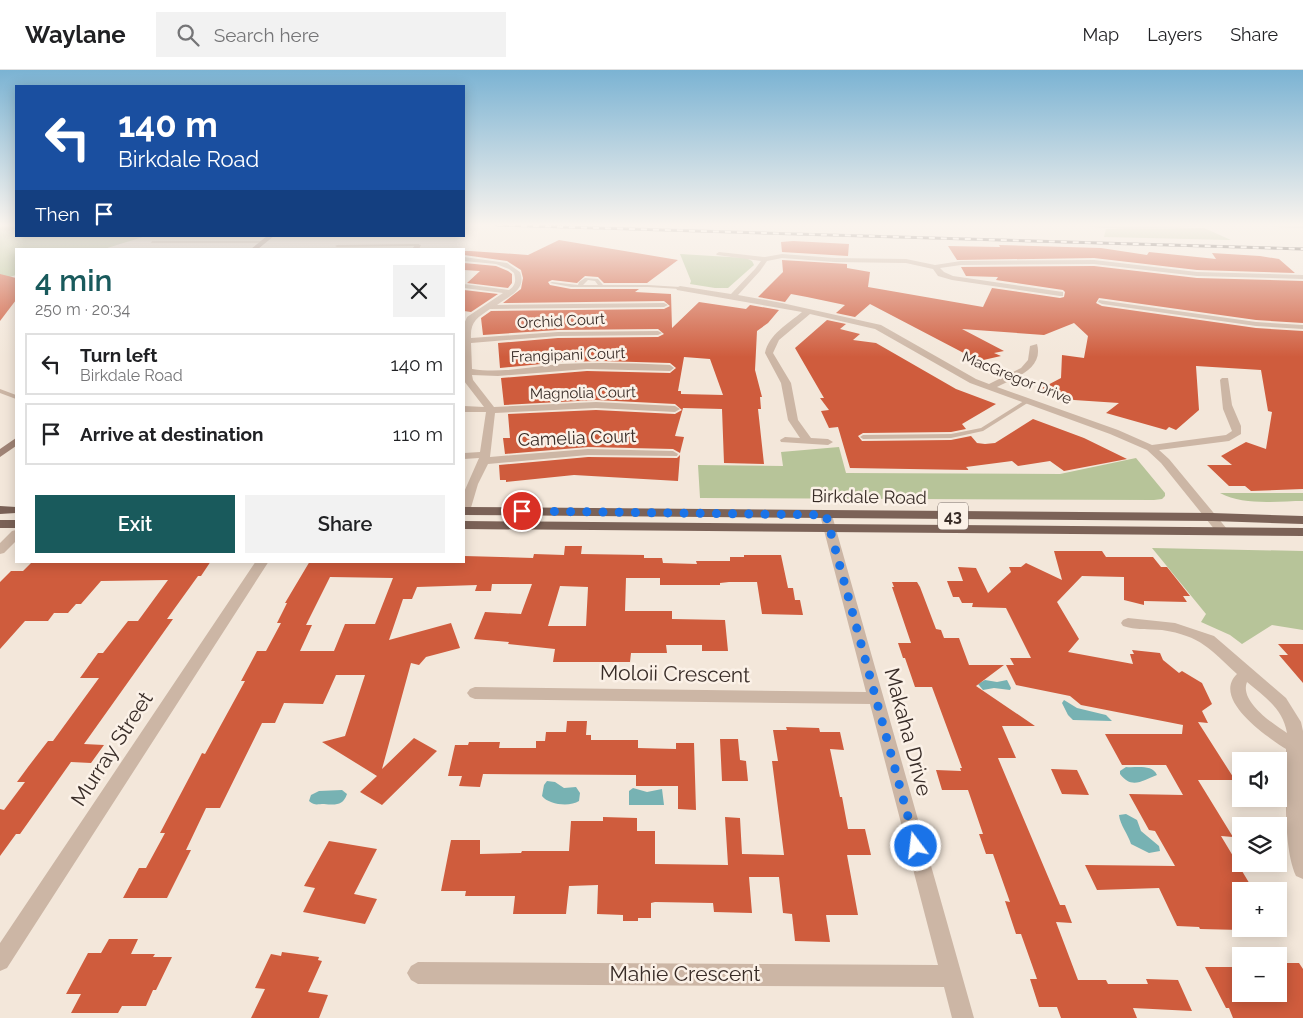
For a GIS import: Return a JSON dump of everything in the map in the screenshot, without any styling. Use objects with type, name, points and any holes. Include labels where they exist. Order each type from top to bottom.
[{"type":"main road","points":[[0,510],[15,510]]},
{"type":"main road","name":"Birkdale Road","points":[[465,510],[828,522],[1223,532],[1303,532]]},
{"type":"main road","name":"Birkdale Road","points":[[465,525],[1212,517],[1303,520]]},
{"type":"main road","points":[[0,524],[15,524]]},
{"type":"street","points":[[465,507],[472,484],[484,458],[491,409],[468,380],[465,344],[467,318],[518,286],[519,276],[515,269]]},
{"type":"street","points":[[732,297],[758,269]]},
{"type":"street","points":[[938,269],[941,274],[952,278],[1060,294]]},
{"type":"street","points":[[1156,269],[1197,274],[1303,278]]},
{"type":"street","points":[[465,286],[510,292]]},
{"type":"street","name":"MacGregor Drive","points":[[680,288],[808,310],[878,327],[974,381],[1114,432],[1151,448],[1165,461],[1223,532]]},
{"type":"street","points":[[1102,302],[1256,324],[1303,327]]},
{"type":"street","points":[[486,307],[664,305]]},
{"type":"street","points":[[808,310],[776,338],[771,345],[769,353],[786,383],[794,420],[808,441]]},
{"type":"street","name":"Orchid Court","points":[[465,344],[558,334],[658,333]]},
{"type":"street","points":[[989,387],[1024,370],[1032,361],[1034,346]]},
{"type":"street","name":"Frangipani Court","points":[[466,371],[481,373],[606,366],[670,368]]},
{"type":"street","points":[[1151,448],[1229,438],[1237,432],[1236,424],[1229,413],[1226,402],[1225,380]]},
{"type":"street","name":"Magnolia Court","points":[[465,409],[508,410],[596,405],[675,408]]},
{"type":"street","points":[[785,440],[828,442]]},
{"type":"street","points":[[0,454],[15,442]]},
{"type":"street","name":"Camelia Court","points":[[465,456],[484,458],[588,452],[673,454]]},
{"type":"street","name":"Makaha Drive","points":[[828,522],[963,1018]]},
{"type":"street","points":[[0,550],[15,535]]},
{"type":"street","name":"Murray Street","points":[[0,961],[261,563]]},
{"type":"street","points":[[1128,623],[1178,628],[1204,637],[1228,654],[1246,674],[1270,688],[1288,702],[1299,722],[1300,738],[1294,746],[1297,834],[1303,870]]},
{"type":"street","points":[[1246,674],[1239,681],[1238,693],[1250,712],[1273,733],[1294,746]]},
{"type":"street","name":"Moloii Crescent","points":[[475,693],[875,698]]},
{"type":"street","name":"Mahie Crescent","points":[[418,973],[952,976]]},
{"type":"lane","points":[[552,283],[580,286],[680,288]]},
{"type":"lane","points":[[0,391],[15,397]]},
{"type":"lane","points":[[863,437],[951,436],[983,429],[1027,400]]},
{"type":"green space","points":[[0,269],[15,269],[15,275],[0,280]]},
{"type":"green space","points":[[686,269],[749,269],[728,288],[690,284],[691,281]]},
{"type":"green space","points":[[839,447],[846,473],[1060,474],[1136,458],[1165,493],[1165,496],[1162,499],[1154,500],[700,498],[698,465],[783,466],[781,452]]},
{"type":"green space","points":[[1220,493],[1303,493],[1303,501],[1239,500]]},
{"type":"green space","points":[[1152,548],[1303,551],[1303,630],[1272,625],[1242,644],[1230,635],[1201,622],[1206,614]]},
{"type":"water","points":[[985,680],[997,682],[1007,680],[1011,688],[1010,690],[994,688],[983,690],[978,684]]},
{"type":"water","points":[[1064,700],[1077,708],[1106,715],[1112,721],[1073,720],[1062,703]]},
{"type":"water","points":[[1126,767],[1152,769],[1157,775],[1138,782],[1129,782],[1120,774],[1120,771]]},
{"type":"water","points":[[547,781],[555,782],[564,788],[576,787],[580,793],[579,801],[570,804],[560,804],[545,799],[542,796],[544,785]]},
{"type":"water","points":[[633,788],[647,792],[662,789],[664,805],[629,805],[629,791]]},
{"type":"water","points":[[342,790],[347,794],[343,801],[338,804],[313,804],[309,801],[311,795],[319,791]]},
{"type":"water","points":[[1126,814],[1137,820],[1141,831],[1159,846],[1160,851],[1149,853],[1131,844],[1119,815]]},
{"type":"building","points":[[465,269],[504,269],[512,274],[512,283],[508,288],[467,283],[480,271]]},
{"type":"building","points":[[666,269],[647,283],[604,283],[598,277],[585,276],[577,283],[552,280],[548,282],[550,285],[571,289],[639,289],[635,292],[671,294],[672,328],[699,302],[746,309],[750,305],[779,310],[768,323],[757,331],[755,370],[762,397],[760,397],[761,409],[758,409],[764,464],[724,463],[722,409],[683,408],[675,436],[684,437],[680,453],[673,449],[588,447],[505,454],[503,438],[510,438],[508,414],[596,410],[675,414],[682,410],[675,404],[596,400],[504,405],[501,378],[587,371],[670,373],[676,368],[670,363],[602,361],[561,362],[500,368],[498,343],[558,338],[658,337],[664,334],[658,329],[558,330],[483,335],[481,318],[491,311],[664,309],[670,306],[664,301],[503,303],[521,289],[523,278],[521,270]],"holes":[[[684,357],[710,359],[723,395],[681,394],[681,391],[678,391]]]},
{"type":"building","points":[[783,269],[854,269],[870,272],[868,287],[983,307],[992,288],[1060,298],[1064,297],[1065,292],[1063,290],[996,280],[998,277],[966,276],[962,269],[1122,269],[1197,278],[1303,281],[1303,323],[1256,320],[1099,298],[1096,303],[1102,306],[1256,328],[1303,331],[1303,489],[1251,491],[1245,486],[1229,486],[1207,465],[1232,465],[1221,456],[1246,442],[1266,449],[1272,412],[1268,411],[1261,370],[1196,366],[1199,410],[1176,430],[1169,427],[1166,430],[1106,413],[1119,403],[1074,400],[1042,388],[1061,378],[1062,355],[1084,358],[1088,336],[1074,323],[1044,335],[962,329],[1004,351],[994,353],[1001,356],[979,361],[870,304],[855,317],[836,313],[845,305],[807,297],[791,294],[785,302],[758,297],[783,272]]},
{"type":"building","points":[[1190,269],[1291,269],[1295,273]]},
{"type":"building","points":[[0,274],[15,278],[15,301],[0,321]]},
{"type":"building","points":[[465,290],[498,294],[471,312],[465,311]]},
{"type":"building","points":[[827,320],[846,324],[840,329],[860,334],[853,340],[876,343],[956,389],[996,404],[962,424],[966,429],[951,432],[863,433],[858,436],[862,441],[951,440],[971,436],[977,443],[995,443],[1033,419],[1084,438],[1127,459],[1064,471],[1050,461],[1018,466],[1012,461],[966,467],[969,470],[850,468],[838,427],[829,428],[821,411],[829,410],[820,398],[824,398],[795,348]]},
{"type":"building","points":[[680,455],[678,481],[574,475],[506,482],[506,480],[500,480],[499,465],[588,457],[677,458]]},
{"type":"building","points":[[565,546],[582,546],[581,554],[644,555],[644,558],[662,558],[663,563],[697,564],[696,561],[730,561],[730,557],[744,557],[744,555],[781,555],[788,588],[793,588],[795,600],[800,600],[803,615],[762,614],[757,582],[729,582],[720,583],[720,585],[660,585],[660,578],[626,578],[625,611],[672,611],[672,619],[725,620],[728,651],[702,651],[702,645],[666,645],[667,653],[631,653],[630,662],[553,662],[555,649],[474,639],[485,612],[521,614],[532,584],[492,584],[491,591],[475,591],[477,585],[417,587],[412,599],[403,599],[389,640],[451,623],[460,648],[426,657],[419,665],[411,663],[382,769],[414,738],[437,751],[382,805],[360,792],[377,776],[322,742],[345,736],[365,675],[336,675],[323,704],[284,703],[275,723],[262,723],[220,808],[206,808],[186,850],[191,850],[167,898],[123,898],[139,868],[146,868],[165,833],[160,833],[202,753],[205,754],[245,681],[241,681],[257,651],[266,651],[281,623],[277,623],[287,603],[285,603],[309,563],[465,563],[465,556],[533,558],[534,554],[564,555]],"holes":[[[330,577],[393,578],[375,624],[345,624],[334,651],[300,651],[312,625],[306,625]],[[560,586],[588,587],[586,626],[548,626]]]},
{"type":"building","points":[[1054,551],[1102,551],[1106,557],[1153,557],[1161,567],[1167,567],[1190,596],[1183,596],[1187,602],[1144,601],[1144,605],[1124,600],[1124,577],[1082,576],[1057,602],[1079,639],[1068,652],[1133,664],[1130,654],[1134,654],[1132,650],[1160,653],[1163,660],[1179,673],[1182,671],[1202,683],[1212,704],[1202,711],[1208,723],[1198,722],[1232,775],[1232,780],[1198,780],[1232,835],[1232,837],[1221,836],[1232,854],[1232,872],[1243,872],[1249,882],[1232,882],[1232,930],[1177,926],[1159,888],[1097,890],[1085,865],[1175,866],[1155,831],[1149,830],[1129,794],[1183,795],[1166,765],[1122,765],[1105,734],[1182,734],[1183,725],[1081,705],[1070,696],[1016,685],[1006,665],[1014,665],[1010,658],[1031,658],[1006,608],[972,607],[973,603],[962,603],[959,597],[953,597],[947,581],[963,581],[958,567],[976,568],[988,593],[1011,572],[1009,567],[1021,567],[1026,563],[1062,580]]},
{"type":"building","points":[[31,563],[210,563],[167,619],[173,619],[84,744],[104,745],[91,763],[71,762],[20,834],[16,834],[0,856],[0,809],[4,810],[25,782],[17,782],[48,741],[53,741],[99,678],[80,678],[98,653],[103,653],[128,621],[138,621],[168,580],[101,581],[81,604],[76,604],[68,613],[54,613],[48,621],[25,621],[0,649],[0,582],[11,571],[23,571]]},
{"type":"building","points":[[892,582],[917,582],[936,629],[941,630],[944,638],[959,638],[969,665],[1004,665],[976,686],[1035,726],[1002,726],[1016,758],[998,758],[1060,905],[1065,905],[1072,923],[1056,922],[1078,980],[1106,980],[1108,984],[1148,984],[1146,979],[1178,980],[1192,1011],[1133,1008],[1137,1018],[1061,1018],[1057,1007],[1039,1007],[1030,979],[1037,979],[1021,934],[1016,934],[1005,901],[1010,902],[993,854],[986,854],[979,834],[983,834],[968,790],[942,790],[936,770],[961,771],[960,768],[962,768],[932,687],[915,687],[905,658],[903,658],[898,643],[911,643]]},
{"type":"building","points":[[1278,644],[1303,644],[1303,683],[1279,655],[1288,655]]},
{"type":"building","points":[[567,721],[587,721],[586,735],[591,735],[591,740],[638,740],[638,748],[676,749],[676,743],[694,743],[696,810],[678,809],[678,786],[636,786],[636,775],[483,774],[480,787],[459,786],[462,776],[448,776],[455,745],[468,745],[469,742],[500,742],[499,748],[536,748],[536,741],[545,741],[546,732],[566,732]]},
{"type":"building","points":[[786,727],[819,728],[820,732],[840,732],[844,750],[830,749],[848,829],[865,829],[871,855],[847,855],[858,915],[826,915],[830,942],[795,941],[792,914],[783,913],[779,877],[749,877],[752,913],[714,912],[713,903],[655,902],[651,903],[651,918],[638,918],[638,921],[623,921],[623,915],[597,914],[598,885],[569,886],[566,914],[513,914],[515,896],[465,896],[466,891],[441,891],[451,840],[480,840],[480,854],[521,853],[522,851],[569,851],[571,821],[603,821],[603,817],[637,818],[637,831],[655,831],[655,864],[728,865],[725,817],[740,818],[742,854],[784,855],[772,761],[778,761],[773,730],[787,730]]},
{"type":"building","points":[[720,739],[738,739],[740,760],[746,761],[748,781],[722,781]]},
{"type":"building","points":[[1051,769],[1077,770],[1089,795],[1062,794]]},
{"type":"building","points":[[329,841],[377,849],[354,894],[377,899],[365,924],[303,912],[315,888],[304,886]]},
{"type":"building","points":[[109,939],[138,939],[131,954],[155,954],[153,957],[172,957],[146,1006],[122,1006],[118,1013],[71,1013],[81,994],[66,994],[88,953],[101,953]]},
{"type":"building","points":[[282,952],[319,957],[318,960],[322,961],[308,992],[328,995],[319,1018],[251,1018],[265,989],[255,988],[271,954],[281,956]]},
{"type":"building","points":[[1287,963],[1299,963],[1303,969],[1303,1018],[1233,1018],[1205,967],[1232,967],[1232,1002],[1287,1002]]},
{"type":"route","points":[[522,511],[826,515],[916,846]]}]
